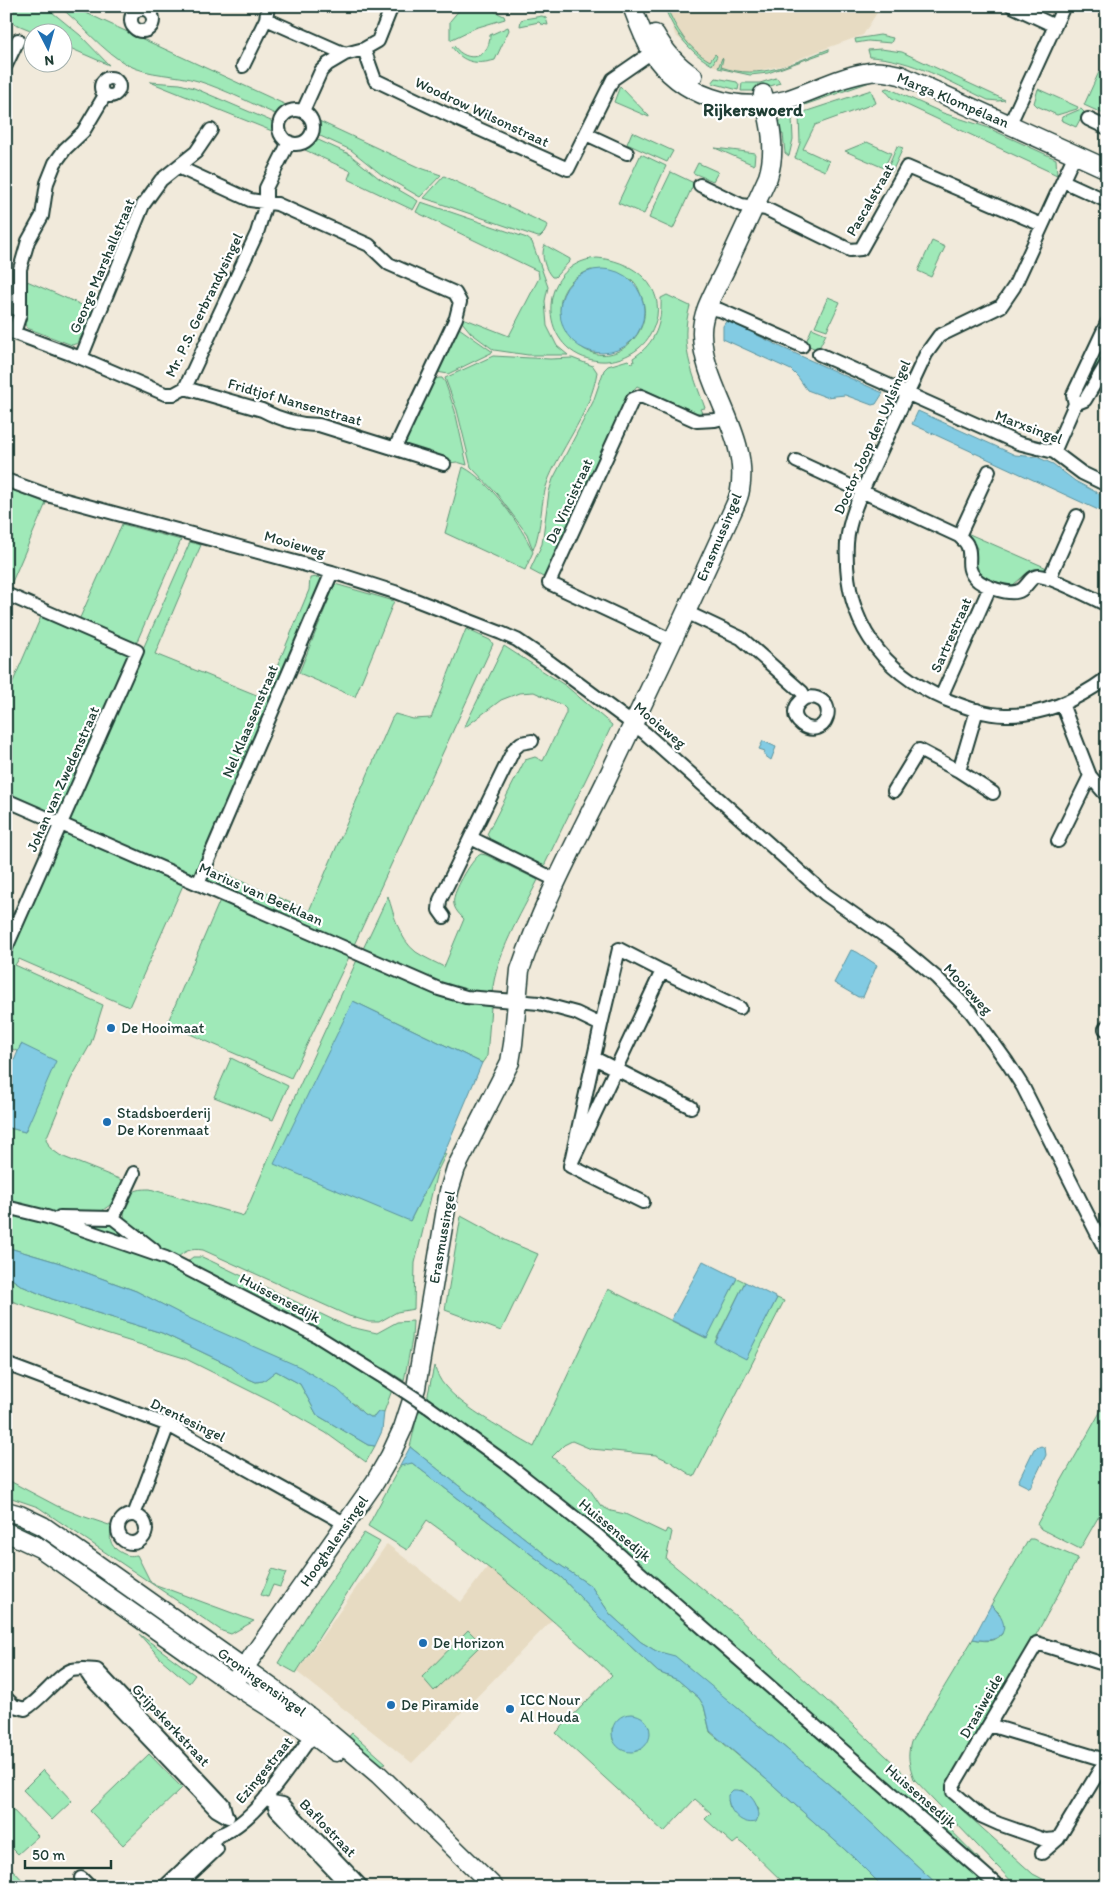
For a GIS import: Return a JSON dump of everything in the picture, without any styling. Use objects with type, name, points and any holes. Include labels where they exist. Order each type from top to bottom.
[{"type":"street","points":[[303,111],[320,71],[345,54],[364,49],[378,41],[392,6]]},
{"type":"street","name":"Marga Klompélaan","points":[[632,6],[642,34],[657,50],[707,84],[765,99],[849,66],[867,62],[891,62],[915,69],[1012,120],[1077,150],[1107,169]]},
{"type":"street","name":"Marga Klompélaan","points":[[644,6],[653,29],[657,50]]},
{"type":"street","points":[[1012,6],[1055,26]]},
{"type":"street","points":[[1012,120],[1064,6]]},
{"type":"street","points":[[243,66],[267,13],[345,54]]},
{"type":"street","points":[[6,65],[18,40]]},
{"type":"street","name":"Woodrow Wilsonstraat","points":[[364,49],[375,80],[568,169],[612,79],[657,50]]},
{"type":"street","points":[[10,332],[20,314],[20,269],[28,241],[42,216],[47,183],[55,164],[65,149],[83,132],[105,95]]},
{"type":"street","name":"Erasmussingel","points":[[416,1388],[449,1192],[456,1168],[492,1094],[510,1062],[513,1044],[512,1001],[520,970],[549,899],[673,641],[740,491],[740,459],[727,417],[708,373],[702,331],[708,308],[773,162],[772,138],[765,99]]},
{"type":"street","points":[[293,110],[303,111],[312,120],[314,125],[312,134],[302,143],[289,142],[282,136],[280,120],[293,110]]},
{"type":"street","points":[[1088,119],[1107,128]]},
{"type":"street","name":"George Marshallstraat","points":[[81,358],[143,205],[160,180],[196,152],[212,130]]},
{"type":"street","points":[[586,134],[627,153]]},
{"type":"street","name":"Mr. P.S. Gerbrandysingel","points":[[10,332],[81,358],[165,394],[174,394],[185,388],[257,233],[266,203],[266,188],[289,142]]},
{"type":"street","name":"Marga Klompélaan","points":[[1077,150],[1107,158]]},
{"type":"street","name":"Doctor Joop den Uylsingel","points":[[1077,150],[1014,287],[1001,306],[939,336],[926,354],[862,492],[851,522],[847,540],[847,572],[854,606],[873,646],[906,678],[941,697],[977,710],[1005,715],[1038,711],[1062,704],[1088,692],[1107,678]]},
{"type":"street","points":[[178,167],[250,200],[277,204],[369,245],[390,264],[454,293],[460,302],[456,318],[395,448]]},
{"type":"street","name":"Pascalstraat","points":[[754,207],[766,209],[850,250],[861,248],[907,167],[1042,225]]},
{"type":"street","points":[[1063,181],[1107,201]]},
{"type":"street","points":[[700,184],[741,205],[754,207]]},
{"type":"street","points":[[708,308],[720,310],[802,346]]},
{"type":"street","points":[[1054,452],[1075,404],[1074,395],[1107,323]]},
{"type":"street","name":"Marxsingel","points":[[819,354],[1018,443],[1054,452],[1082,473],[1107,484]]},
{"type":"street","points":[[1075,404],[1085,400],[1107,363]]},
{"type":"street","name":"Fridtjof Nansenstraat","points":[[185,388],[262,410],[272,416],[306,425],[319,425],[444,464]]},
{"type":"street","name":"Da Vincistraat","points":[[673,641],[549,583],[632,399],[642,396],[697,421],[727,417]]},
{"type":"street","points":[[796,461],[959,536],[967,544],[969,551],[968,568],[975,579],[990,587],[1009,593],[1021,590],[1030,580],[1038,576],[1107,605]]},
{"type":"street","points":[[959,536],[989,470]]},
{"type":"street","name":"Mooieweg","points":[[6,480],[47,495],[332,572],[395,592],[501,632],[551,663],[634,723],[825,894],[899,946],[937,978],[971,1012],[1023,1087],[1107,1253]]},
{"type":"street","points":[[1049,579],[1077,516]]},
{"type":"street","name":"Nel Klaassenstraat","points":[[198,884],[332,572]]},
{"type":"street","name":"Sartrestraat","points":[[941,697],[990,587]]},
{"type":"street","name":"Johan van Zwedenstraat","points":[[6,594],[136,650],[65,826],[6,948]]},
{"type":"street","points":[[686,612],[741,638],[802,692],[805,698]]},
{"type":"street","points":[[1062,704],[1090,776],[1107,796]]},
{"type":"street","points":[[959,771],[977,710]]},
{"type":"street","points":[[444,917],[439,910],[440,900],[514,749],[521,743],[532,741]]},
{"type":"street","points":[[894,791],[919,750],[959,771],[993,793]]},
{"type":"street","points":[[1058,841],[1090,776]]},
{"type":"street","name":"Marius van Beeklaan","points":[[6,800],[440,989],[466,998],[539,1003],[576,1013],[601,1025]]},
{"type":"street","points":[[471,838],[558,880]]},
{"type":"street","points":[[570,1166],[619,949],[740,1008]]},
{"type":"street","points":[[570,1166],[662,971]]},
{"type":"street","points":[[594,1058],[691,1107]]},
{"type":"street","points":[[570,1166],[643,1202]]},
{"type":"street","points":[[113,1218],[134,1173]]},
{"type":"street","name":"Huissensedijk","points":[[6,1207],[47,1216],[166,1258],[317,1336],[427,1406],[506,1463],[598,1536],[999,1887]]},
{"type":"street","name":"Huissensedijk","points":[[47,1216],[113,1218],[166,1258]]},
{"type":"street","name":"Drentesingel","points":[[6,1364],[168,1425],[346,1524]]},
{"type":"street","name":"Hooghalensingel","points":[[233,1684],[375,1482],[403,1428],[416,1388]]},
{"type":"street","points":[[134,1515],[168,1425]]},
{"type":"street","name":"Groningensingel","points":[[6,1511],[20,1515],[43,1526],[272,1688],[317,1730],[386,1782],[494,1887]]},
{"type":"street","name":"Groningensingel","points":[[6,1532],[40,1548],[233,1684],[317,1730],[333,1750],[391,1802],[478,1887]]},
{"type":"street","name":"Draaiweide","points":[[1058,1839],[1045,1840],[981,1816],[953,1792],[953,1786],[1037,1643],[1107,1665]]},
{"type":"street","name":"Grijpskerkstraat","points":[[6,1698],[14,1706],[25,1708],[35,1703],[68,1672],[74,1669],[96,1670],[223,1804],[232,1829]]},
{"type":"street","points":[[989,1725],[1106,1759],[1058,1839],[1042,1853]]},
{"type":"street","name":"Ezingestraat","points":[[164,1887],[219,1835],[232,1829],[270,1799],[317,1730]]},
{"type":"street","points":[[270,1799],[276,1810],[349,1887]]},
{"type":"street","name":"Baflostraat","points":[[270,1799],[283,1804],[362,1887]]},
{"type":"street","name":"Ezingestraat","points":[[177,1887],[225,1841],[232,1829]]},
{"type":"shaded area","points":[[666,6],[877,6],[878,11],[863,35],[785,65],[748,73],[714,66],[675,35]]},
{"type":"shaded area","name":"De Horizon","points":[[387,1544],[461,1602],[492,1561],[557,1615],[412,1763],[297,1672]]},
{"type":"green space","points":[[6,6],[44,6],[64,22],[22,22],[22,27],[6,20]]},
{"type":"green space","points":[[58,6],[71,6],[295,109],[282,117],[230,93],[198,81],[136,69],[118,59],[100,45]]},
{"type":"green space","points":[[466,6],[483,6],[504,16],[505,19],[475,28],[450,40],[450,21],[461,8]]},
{"type":"green space","points":[[664,6],[666,6],[684,38],[695,51],[710,61],[715,54],[717,56],[712,65],[696,54],[683,40],[672,24]]},
{"type":"green space","points":[[542,16],[546,18],[548,25],[539,22],[520,26],[521,20]]},
{"type":"green space","points":[[508,27],[509,30],[495,60],[471,61],[461,56],[452,47],[454,46],[465,55],[477,56],[486,49],[490,35]]},
{"type":"green space","points":[[72,29],[80,35],[109,65],[72,49]]},
{"type":"green space","points":[[880,35],[893,38],[891,43],[868,41],[856,43],[855,39]]},
{"type":"green space","points":[[829,49],[829,51],[768,73],[750,75],[718,68],[722,58],[721,67],[736,71],[763,71],[789,65]]},
{"type":"green space","points":[[881,49],[902,52],[1005,100],[988,100],[931,72],[901,62],[870,57],[868,50]]},
{"type":"green space","points":[[1103,70],[1107,72],[1106,115],[1084,105],[1099,72]]},
{"type":"green space","points":[[868,75],[870,82],[793,109],[790,102]]},
{"type":"green space","points":[[716,78],[737,82],[739,85],[738,90],[712,83]]},
{"type":"green space","points":[[776,78],[780,83],[754,91],[741,91],[742,83],[760,83]]},
{"type":"green space","points":[[150,82],[180,84],[194,88],[278,124],[277,133]]},
{"type":"green space","points":[[620,86],[649,116],[649,117],[614,102]]},
{"type":"green space","points":[[888,88],[943,113],[986,127],[1056,159],[1057,175],[892,98],[884,89]]},
{"type":"green space","points":[[1038,89],[1078,107],[1077,109],[1057,115],[1037,106],[1034,103]]},
{"type":"green space","points":[[871,90],[876,103],[815,125],[803,149],[829,161],[825,171],[795,158],[800,143],[799,116],[801,113]]},
{"type":"green space","points":[[1081,109],[1084,112],[1076,127],[1061,120],[1062,117]]},
{"type":"green space","points":[[792,118],[793,139],[789,156],[785,153],[783,134],[779,134],[778,122]]},
{"type":"green space","points":[[319,121],[418,167],[441,175],[420,197],[382,175],[351,150],[318,135]]},
{"type":"green space","points":[[632,132],[673,151],[667,162],[627,144]]},
{"type":"green space","points":[[316,139],[349,154],[380,179],[418,201],[413,210],[348,179],[351,171],[305,150]]},
{"type":"green space","points":[[867,142],[891,153],[884,168],[845,151]]},
{"type":"green space","points":[[897,146],[903,148],[892,172],[887,170]]},
{"type":"green space","points":[[715,148],[755,153],[754,165]]},
{"type":"green space","points":[[641,154],[666,166],[644,214],[618,203]]},
{"type":"green space","points":[[698,163],[718,172],[713,181],[693,173]]},
{"type":"green space","points":[[671,172],[694,183],[673,229],[649,218]]},
{"type":"green space","points":[[444,176],[548,225],[544,233],[538,237],[424,198]]},
{"type":"green space","points":[[421,202],[527,238],[532,242],[548,287],[545,301],[547,326],[557,346],[568,355],[528,355],[494,350],[471,333],[462,322],[463,318],[509,336],[539,278],[538,271],[416,212]]},
{"type":"green space","points":[[932,241],[945,247],[931,277],[918,271]]},
{"type":"green space","points":[[545,245],[570,259],[555,277],[549,274],[545,266],[543,253]]},
{"type":"green space","points":[[597,258],[609,260],[631,268],[648,283],[654,292],[657,316],[653,330],[648,338],[635,351],[615,360],[600,361],[579,355],[564,344],[554,328],[551,310],[553,292],[562,276],[576,264]],"holes":[[[591,270],[632,280],[639,290],[644,306],[644,319],[636,337],[613,353],[595,354],[579,346],[568,333],[561,316],[562,298],[571,282]]]},
{"type":"green space","points":[[27,281],[93,310],[78,343],[72,345],[27,328],[25,324]]},
{"type":"green space","points":[[667,295],[690,306],[687,320],[686,345],[705,408],[700,409],[702,413],[697,413],[637,386],[631,393],[545,578],[530,570],[542,544],[549,492],[553,479],[593,402],[604,370],[608,366],[628,360],[631,363],[634,362],[633,358],[647,346],[656,332],[659,324],[661,298]]},
{"type":"green space","points":[[828,297],[840,302],[827,330],[815,326]]},
{"type":"green space","points":[[459,328],[493,352],[448,374],[437,372]]},
{"type":"green space","points":[[812,328],[826,334],[818,350],[805,344]]},
{"type":"green space","points":[[1107,332],[1107,358],[1083,396],[1081,394]]},
{"type":"green space","points":[[493,356],[550,359],[572,358],[593,366],[597,372],[589,400],[549,478],[533,550],[527,534],[497,494],[471,467],[457,410],[445,378]]},
{"type":"green space","points":[[442,378],[445,382],[455,411],[467,465],[457,462],[449,463],[399,446],[431,380]]},
{"type":"green space","points":[[463,467],[484,482],[521,529],[533,552],[525,570],[445,533]]},
{"type":"green space","points":[[6,488],[46,503],[9,589],[6,588]]},
{"type":"green space","points":[[122,524],[181,540],[135,646],[79,620]]},
{"type":"green space","points":[[967,533],[1047,568],[1027,573],[1013,585],[1003,584],[991,579],[980,573],[977,569],[975,560],[977,548]]},
{"type":"green space","points":[[190,542],[201,545],[155,654],[264,698],[309,590],[310,578],[318,577],[322,581],[196,874],[191,876],[69,821],[69,817]]},
{"type":"green space","points":[[335,584],[394,601],[355,697],[299,673]]},
{"type":"green space","points":[[43,612],[133,652],[58,815],[6,794],[6,698]]},
{"type":"green space","points":[[466,629],[490,640],[493,644],[353,947],[208,882],[206,878],[209,867],[309,911],[392,718],[395,714],[413,719],[431,718]]},
{"type":"green space","points":[[504,646],[566,686],[612,725],[544,866],[492,843],[487,834],[525,760],[535,757],[543,761],[566,713],[566,709],[562,705],[534,692],[519,693],[501,700],[464,728]]},
{"type":"green space","points":[[67,834],[184,883],[129,1007],[19,959],[15,965],[103,1005],[91,1043],[71,1079],[46,1139],[50,1148],[61,1156],[127,1182],[110,1205],[99,1213],[56,1213],[6,1201],[6,1127],[25,1132],[20,1046],[19,1052],[6,1046],[6,959],[55,846],[59,838]]},
{"type":"green space","points":[[481,854],[538,880],[498,964],[492,994],[468,993],[422,977],[362,951],[388,896],[401,934],[410,947],[444,967],[464,919],[455,907],[455,894],[469,867]]},
{"type":"green space","points":[[220,900],[349,957],[291,1078],[167,1024]]},
{"type":"green space","points":[[357,960],[470,1003],[491,1007],[487,1056],[482,1063],[353,1001],[410,1221],[444,1153],[446,1154],[437,1172],[415,1263],[414,1309],[397,1312],[379,1322],[369,1322],[349,1316],[203,1250],[195,1249],[188,1251],[176,1259],[171,1257],[137,1234],[128,1226],[124,1217],[125,1205],[130,1195],[138,1190],[148,1189],[244,1216],[295,1096]]},
{"type":"green space","points":[[231,1058],[288,1086],[273,1120],[214,1097]]},
{"type":"green space","points":[[6,1209],[86,1233],[185,1272],[308,1334],[392,1390],[384,1412],[378,1412],[374,1417],[366,1415],[356,1405],[136,1291],[60,1263],[6,1247]]},
{"type":"green space","points":[[461,1216],[507,1241],[538,1254],[501,1331],[445,1310]]},
{"type":"green space","points":[[76,1220],[113,1222],[146,1246]]},
{"type":"green space","points":[[193,1257],[202,1257],[211,1261],[346,1326],[377,1333],[397,1322],[413,1321],[412,1339],[404,1381],[263,1302],[188,1264],[189,1260]]},
{"type":"green space","points":[[6,1275],[22,1286],[52,1299],[162,1333],[229,1365],[242,1376],[256,1382],[263,1381],[276,1371],[300,1384],[317,1415],[368,1445],[375,1446],[366,1462],[326,1433],[274,1403],[184,1358],[106,1334],[6,1299]]},
{"type":"green space","points":[[737,1278],[745,1282],[715,1342],[746,1358],[777,1298],[784,1301],[694,1477],[656,1455],[591,1449],[572,1441],[564,1445],[552,1457],[588,1487],[601,1506],[611,1511],[625,1514],[665,1533],[667,1529],[672,1532],[666,1559],[736,1616],[900,1769],[907,1782],[922,1801],[1007,1887],[1003,1887],[661,1581],[557,1494],[427,1399],[434,1366],[443,1384],[463,1403],[534,1447],[608,1289],[706,1338]]},
{"type":"green space","points":[[1107,1400],[1107,1502],[1080,1549],[1041,1529],[1037,1524]]},
{"type":"green space","points":[[420,1404],[545,1497],[993,1887],[940,1887],[838,1792],[675,1657],[656,1651],[641,1642],[610,1614],[591,1586],[551,1559],[410,1447]]},
{"type":"green space","points":[[412,1463],[562,1578],[597,1615],[658,1672],[678,1680],[699,1698],[704,1706],[710,1732],[773,1785],[853,1857],[883,1887],[788,1887],[745,1845],[738,1840],[733,1844],[705,1819],[711,1813],[695,1799],[664,1832],[556,1733],[612,1675],[497,1574],[427,1520],[407,1550],[368,1526],[400,1466]],"holes":[[[641,1717],[648,1725],[649,1730],[648,1739],[643,1747],[638,1750],[613,1740],[612,1728]],[[741,1790],[750,1796],[759,1810],[730,1808],[728,1800]]]},
{"type":"green space","points":[[6,1479],[57,1506],[112,1526],[110,1538],[112,1545],[124,1554],[137,1555],[151,1583],[254,1621],[231,1634],[222,1631],[38,1507],[6,1496]]},
{"type":"green space","points":[[6,1515],[25,1521],[213,1650],[205,1661],[6,1528]]},
{"type":"green space","points":[[364,1533],[380,1542],[296,1673],[278,1663],[306,1617]]},
{"type":"green space","points":[[6,1537],[22,1543],[201,1667],[198,1672],[32,1554],[6,1542]]},
{"type":"green space","points":[[1029,1539],[1078,1558],[951,1790],[952,1801],[1033,1874],[1058,1887],[1017,1887],[914,1779],[909,1760],[911,1742],[973,1639],[992,1640],[1002,1634],[1000,1614],[991,1605]]},
{"type":"green space","points":[[272,1569],[286,1573],[280,1587],[273,1585],[268,1597],[261,1595]]},
{"type":"green space","points":[[468,1630],[482,1644],[434,1691],[422,1677]]},
{"type":"green space","points":[[139,1634],[195,1675],[189,1683],[161,1659]]},
{"type":"green space","points":[[352,1733],[386,1763],[378,1766],[346,1740]]},
{"type":"green space","points":[[149,1754],[182,1788],[123,1845],[90,1811]]},
{"type":"green space","points":[[43,1770],[72,1801],[52,1820],[23,1790]]},
{"type":"green space","points":[[8,1805],[38,1836],[18,1854],[6,1842],[6,1806]]},
{"type":"green space","points":[[11,1868],[29,1887],[6,1887],[6,1872]]},
{"type":"water","points":[[602,269],[618,272],[632,281],[641,295],[644,311],[641,327],[632,341],[618,350],[602,353],[586,350],[572,341],[563,327],[560,311],[563,295],[572,281],[586,272]]},
{"type":"water","points":[[727,320],[783,348],[883,393],[876,404],[872,405],[845,395],[826,397],[807,390],[791,370],[723,339],[723,326]]},
{"type":"water","points":[[918,411],[1015,455],[1037,457],[1053,464],[1075,481],[1107,498],[1107,514],[912,424]]},
{"type":"water","points":[[763,741],[776,747],[771,760],[764,755],[765,751],[759,749]]},
{"type":"water","points":[[851,950],[877,965],[863,997],[858,997],[834,983]]},
{"type":"water","points":[[353,1001],[482,1063],[444,1153],[410,1221],[274,1164]]},
{"type":"water","points":[[21,1044],[56,1061],[25,1132],[6,1127],[6,1080]]},
{"type":"water","points":[[6,1247],[60,1263],[136,1291],[191,1319],[300,1367],[338,1390],[364,1414],[370,1417],[374,1417],[378,1412],[384,1412],[382,1431],[375,1446],[368,1445],[317,1415],[300,1384],[276,1371],[263,1381],[256,1382],[242,1376],[229,1365],[162,1333],[52,1299],[22,1286],[6,1275]]},
{"type":"water","points":[[703,1261],[737,1278],[707,1338],[671,1320]]},
{"type":"water","points":[[745,1282],[777,1298],[746,1359],[715,1343]]},
{"type":"water","points":[[1041,1446],[1045,1448],[1046,1455],[1030,1488],[1018,1482],[1034,1449]]},
{"type":"water","points":[[410,1447],[551,1559],[591,1586],[610,1614],[641,1642],[656,1651],[675,1656],[838,1792],[940,1887],[883,1887],[853,1857],[710,1731],[704,1706],[699,1698],[678,1680],[658,1672],[597,1615],[562,1578],[412,1463],[400,1466]]},
{"type":"water","points":[[991,1605],[1003,1621],[1002,1633],[992,1639],[973,1639]]},
{"type":"water","points":[[631,1714],[644,1720],[650,1733],[644,1746],[631,1752],[618,1746],[612,1733],[618,1720]]},
{"type":"water","points":[[733,1790],[747,1794],[754,1801],[759,1815],[756,1822],[750,1823],[740,1819],[732,1811],[728,1795]]},
{"type":"place","name":"De Hooimaat","points":[[111,1028]]},
{"type":"place","name":"Stadsboerderij De Korenmaat","points":[[107,1122]]},
{"type":"place","name":"De Horizon","points":[[423,1643]]},
{"type":"place","name":"De Piramide","points":[[391,1705]]},
{"type":"place","name":"ICC Nour Al Houda","points":[[510,1709]]},
{"type":"district","name":"Rijkerswoerd","points":[[753,110]]}]
